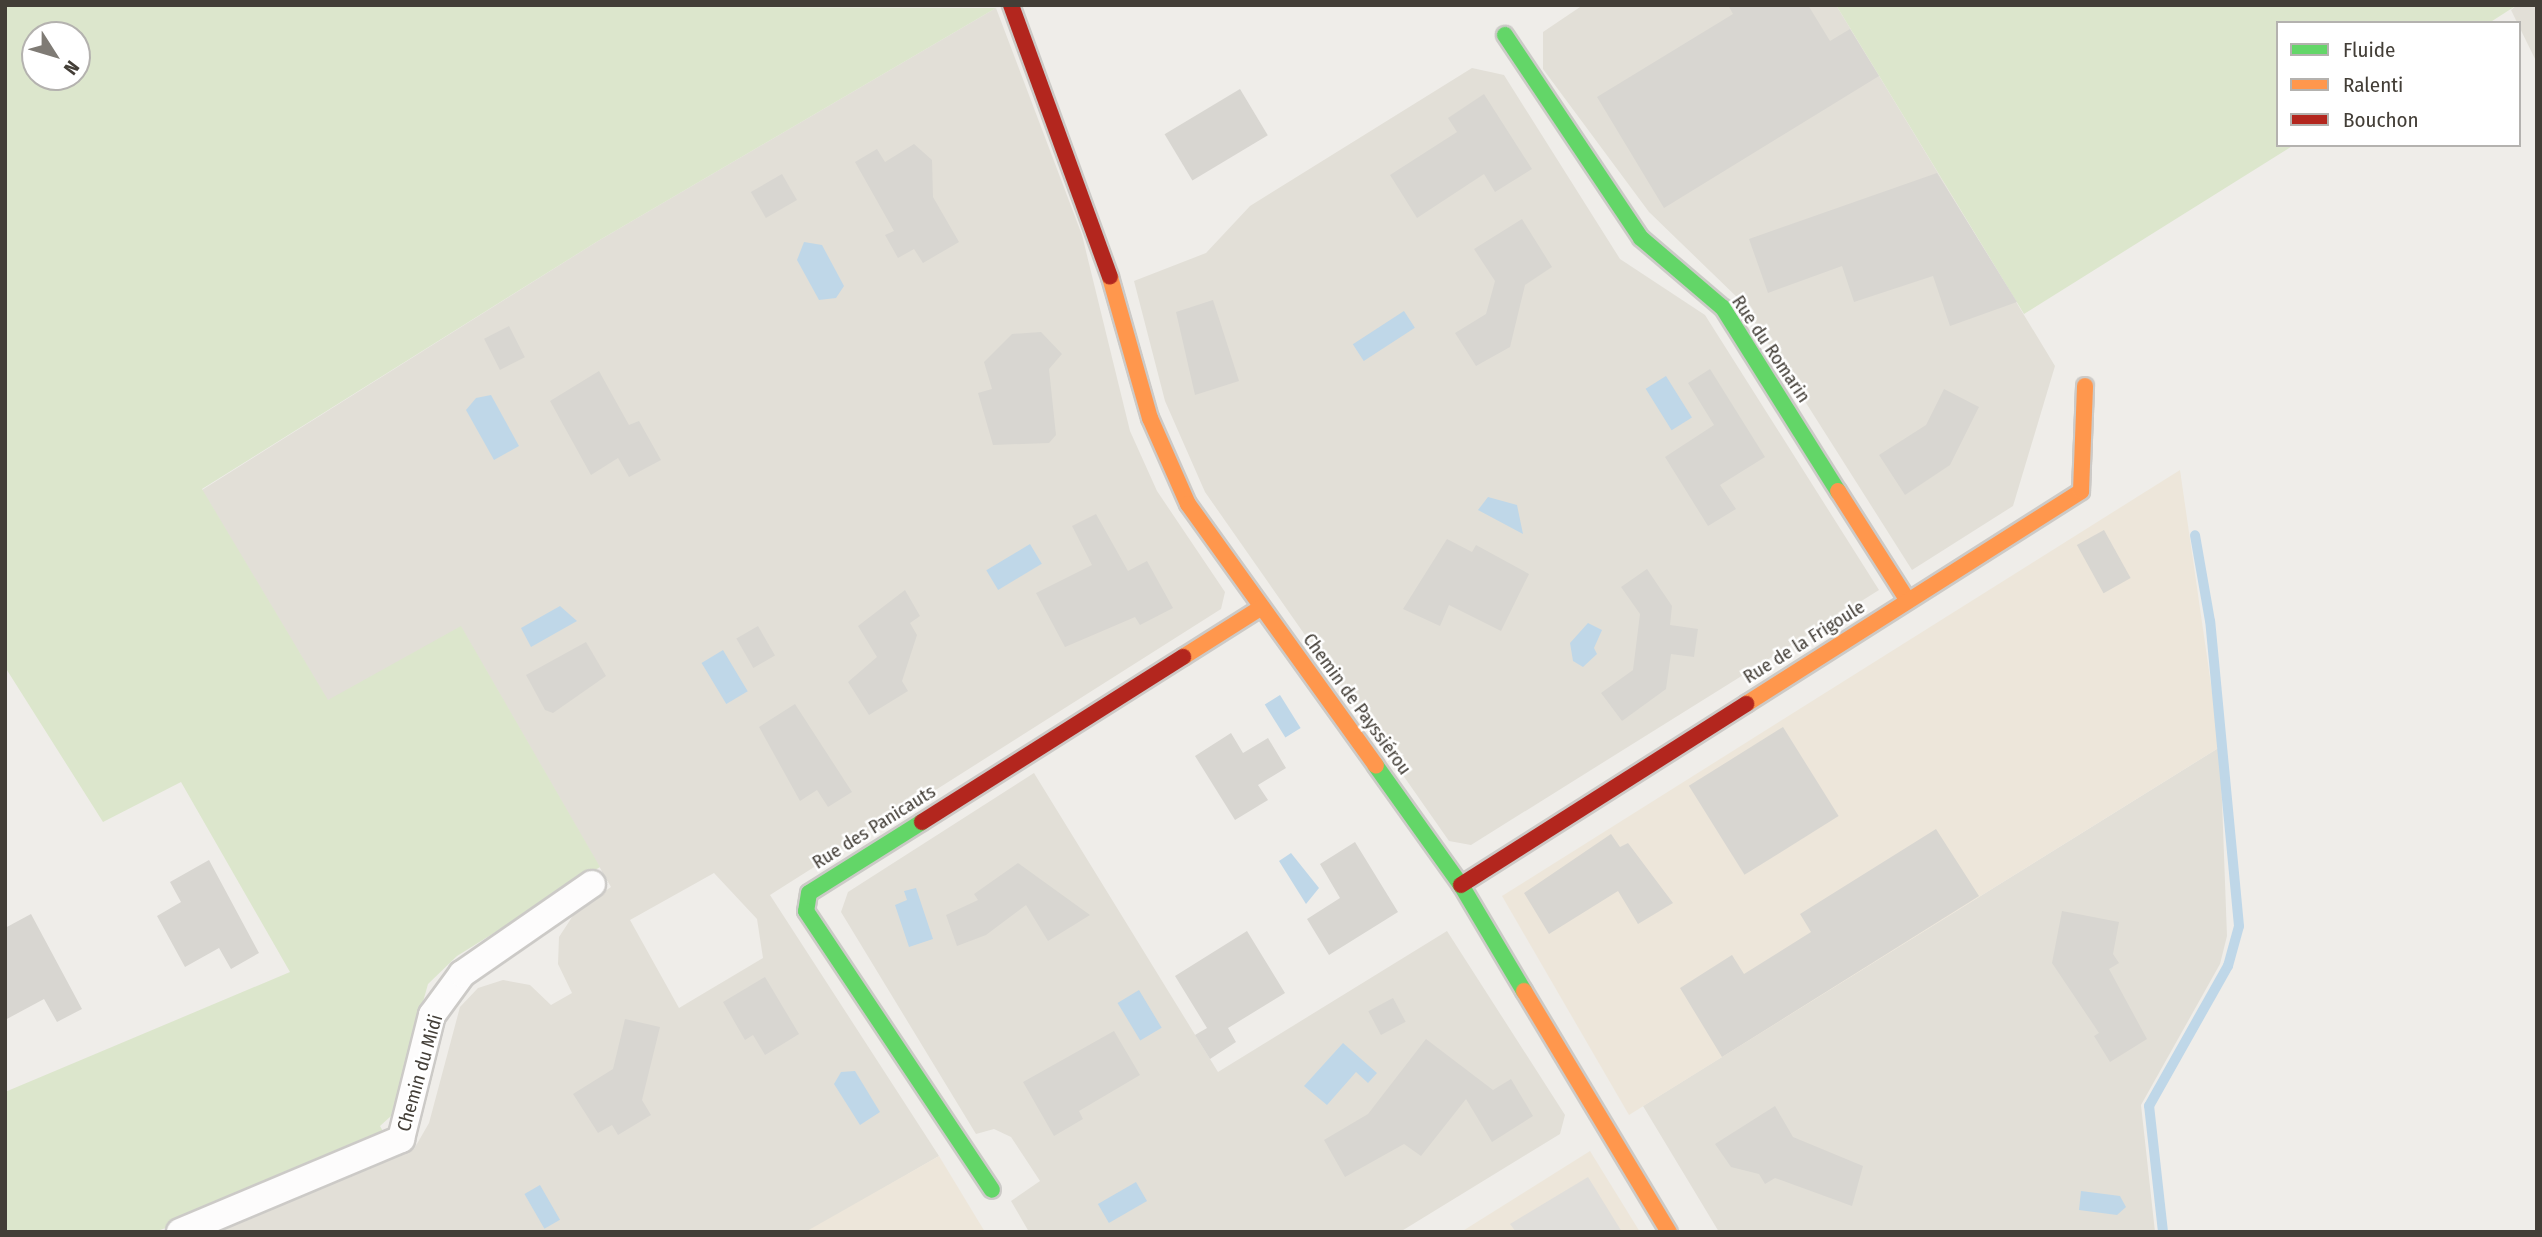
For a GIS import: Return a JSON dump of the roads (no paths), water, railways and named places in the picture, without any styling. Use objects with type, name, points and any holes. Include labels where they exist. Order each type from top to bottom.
[{"type":"street","name":"Chemin de Payssiérou","points":[[1011,5],[1072,173],[1150,418],[1188,504],[1461,885],[1669,1232]]},
{"type":"street","name":"Rue du Romarin","points":[[1505,35],[1641,238],[1723,308],[1908,601]]},
{"type":"street","name":"Rue de la Frigoule","points":[[1461,885],[2081,491],[2085,386]]},
{"type":"street","name":"Rue des Panicauts","points":[[992,1190],[806,911],[808,893],[1262,607]]},
{"type":"street","name":"Chemin du Midi","points":[[180,1232],[401,1139],[432,1015],[462,974],[592,884]]},
{"type":"water","points":[[804,242],[822,245],[844,286],[836,298],[819,300],[797,260]]},
{"type":"water","points":[[1404,311],[1415,328],[1364,361],[1353,344]]},
{"type":"water","points":[[1666,376],[1692,418],[1672,430],[1646,389]]},
{"type":"water","points":[[491,395],[519,446],[494,460],[466,410],[476,398]]},
{"type":"water","points":[[1488,497],[1517,505],[1523,534],[1478,510]]},
{"type":"water","points":[[1030,544],[1042,564],[998,590],[986,570]]},
{"type":"water","points":[[560,606],[577,621],[531,647],[521,628]]},
{"type":"water","points":[[1588,623],[1602,630],[1594,648],[1597,654],[1583,667],[1573,661],[1570,643]]},
{"type":"water","points":[[723,650],[748,691],[726,704],[702,663]]},
{"type":"water","points":[[1280,695],[1301,728],[1285,738],[1265,705]]},
{"type":"water","points":[[1291,853],[1319,888],[1306,904],[1279,861]]},
{"type":"water","points":[[916,888],[933,939],[909,947],[895,905],[907,900],[904,891]]},
{"type":"water","points":[[1139,990],[1162,1028],[1140,1041],[1118,1003]]},
{"type":"water","points":[[1343,1043],[1377,1073],[1368,1083],[1356,1072],[1327,1105],[1304,1086]]},
{"type":"water","points":[[855,1071],[880,1112],[860,1125],[834,1084],[841,1072]]},
{"type":"water","points":[[1136,1182],[1147,1201],[1109,1223],[1098,1204]]},
{"type":"water","points":[[540,1185],[560,1220],[544,1229],[524,1194]]},
{"type":"water","points":[[2081,1191],[2120,1196],[2126,1207],[2117,1215],[2079,1210]]},
{"type":"waterway","points":[[2163,1232],[2149,1106],[2228,966],[2239,926],[2210,621],[2195,535]]}]
